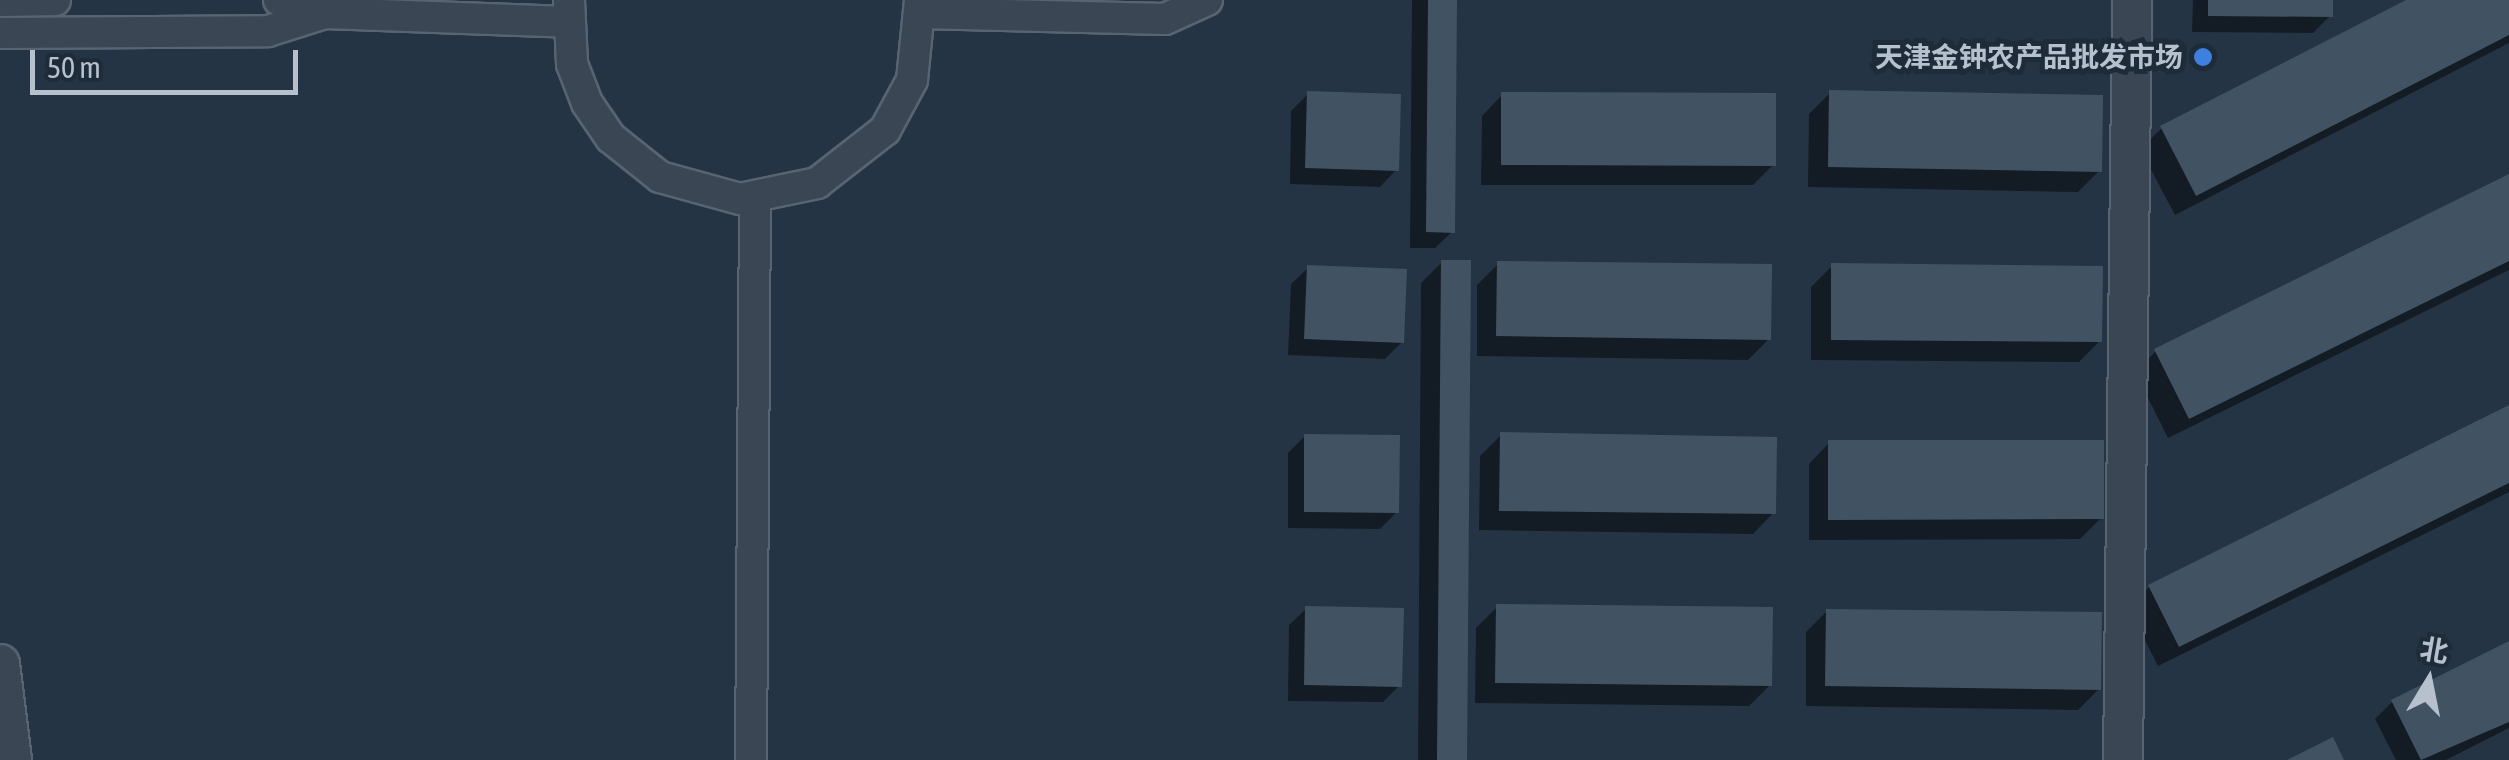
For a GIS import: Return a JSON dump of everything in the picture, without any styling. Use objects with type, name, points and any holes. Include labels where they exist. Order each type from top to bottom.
[{"type":"street","points":[[0,1],[55,0]]},
{"type":"street","points":[[279,0],[325,14]]},
{"type":"street","points":[[0,34],[268,30],[325,14],[568,11],[572,64],[587,103],[625,152],[679,186],[754,198],[817,184],[885,130],[912,80],[920,6],[1165,18],[1206,0]]},
{"type":"street","points":[[2123,760],[2132,0]]},
{"type":"street","points":[[751,760],[754,198]]},
{"type":"street","points":[[0,664],[12,760]]},
{"type":"building","points":[[1428,0],[1457,0],[1455,233],[1426,232]]},
{"type":"building","points":[[2208,0],[2333,0],[2333,17],[2208,16]]},
{"type":"building","points":[[2406,0],[2509,0],[2509,35],[2196,196],[2160,126]]},
{"type":"building","points":[[1829,90],[2103,95],[2102,172],[1828,167]]},
{"type":"building","points":[[1307,91],[1401,94],[1399,171],[1305,168]]},
{"type":"building","points":[[1501,92],[1776,93],[1776,166],[1501,165]]},
{"type":"building","points":[[2509,174],[2509,261],[2189,419],[2154,349]]},
{"type":"building","points":[[1441,260],[1471,260],[1467,760],[1437,760]]},
{"type":"building","points":[[1497,261],[1772,264],[1771,340],[1496,336]]},
{"type":"building","points":[[1831,263],[2103,266],[2102,342],[1831,340]]},
{"type":"building","points":[[1307,265],[1407,269],[1404,343],[1304,339]]},
{"type":"building","points":[[2509,405],[2509,483],[2179,647],[2148,585]]},
{"type":"building","points":[[1500,432],[1777,437],[1776,514],[1499,511]]},
{"type":"building","points":[[1304,434],[1400,435],[1399,513],[1304,512]]},
{"type":"building","points":[[1828,440],[2104,440],[2104,519],[1828,520]]},
{"type":"building","points":[[1496,604],[1773,607],[1772,686],[1495,683]]},
{"type":"building","points":[[1305,606],[1404,608],[1402,687],[1304,685]]},
{"type":"building","points":[[1826,609],[2102,612],[2101,690],[1825,686]]},
{"type":"building","points":[[2509,641],[2509,722],[2421,760],[2391,700]]},
{"type":"building","points":[[2333,737],[2344,760],[2287,760]]},
{"type":"place","name":"天津金钟农产品批发市场","points":[[2203,57]]}]
